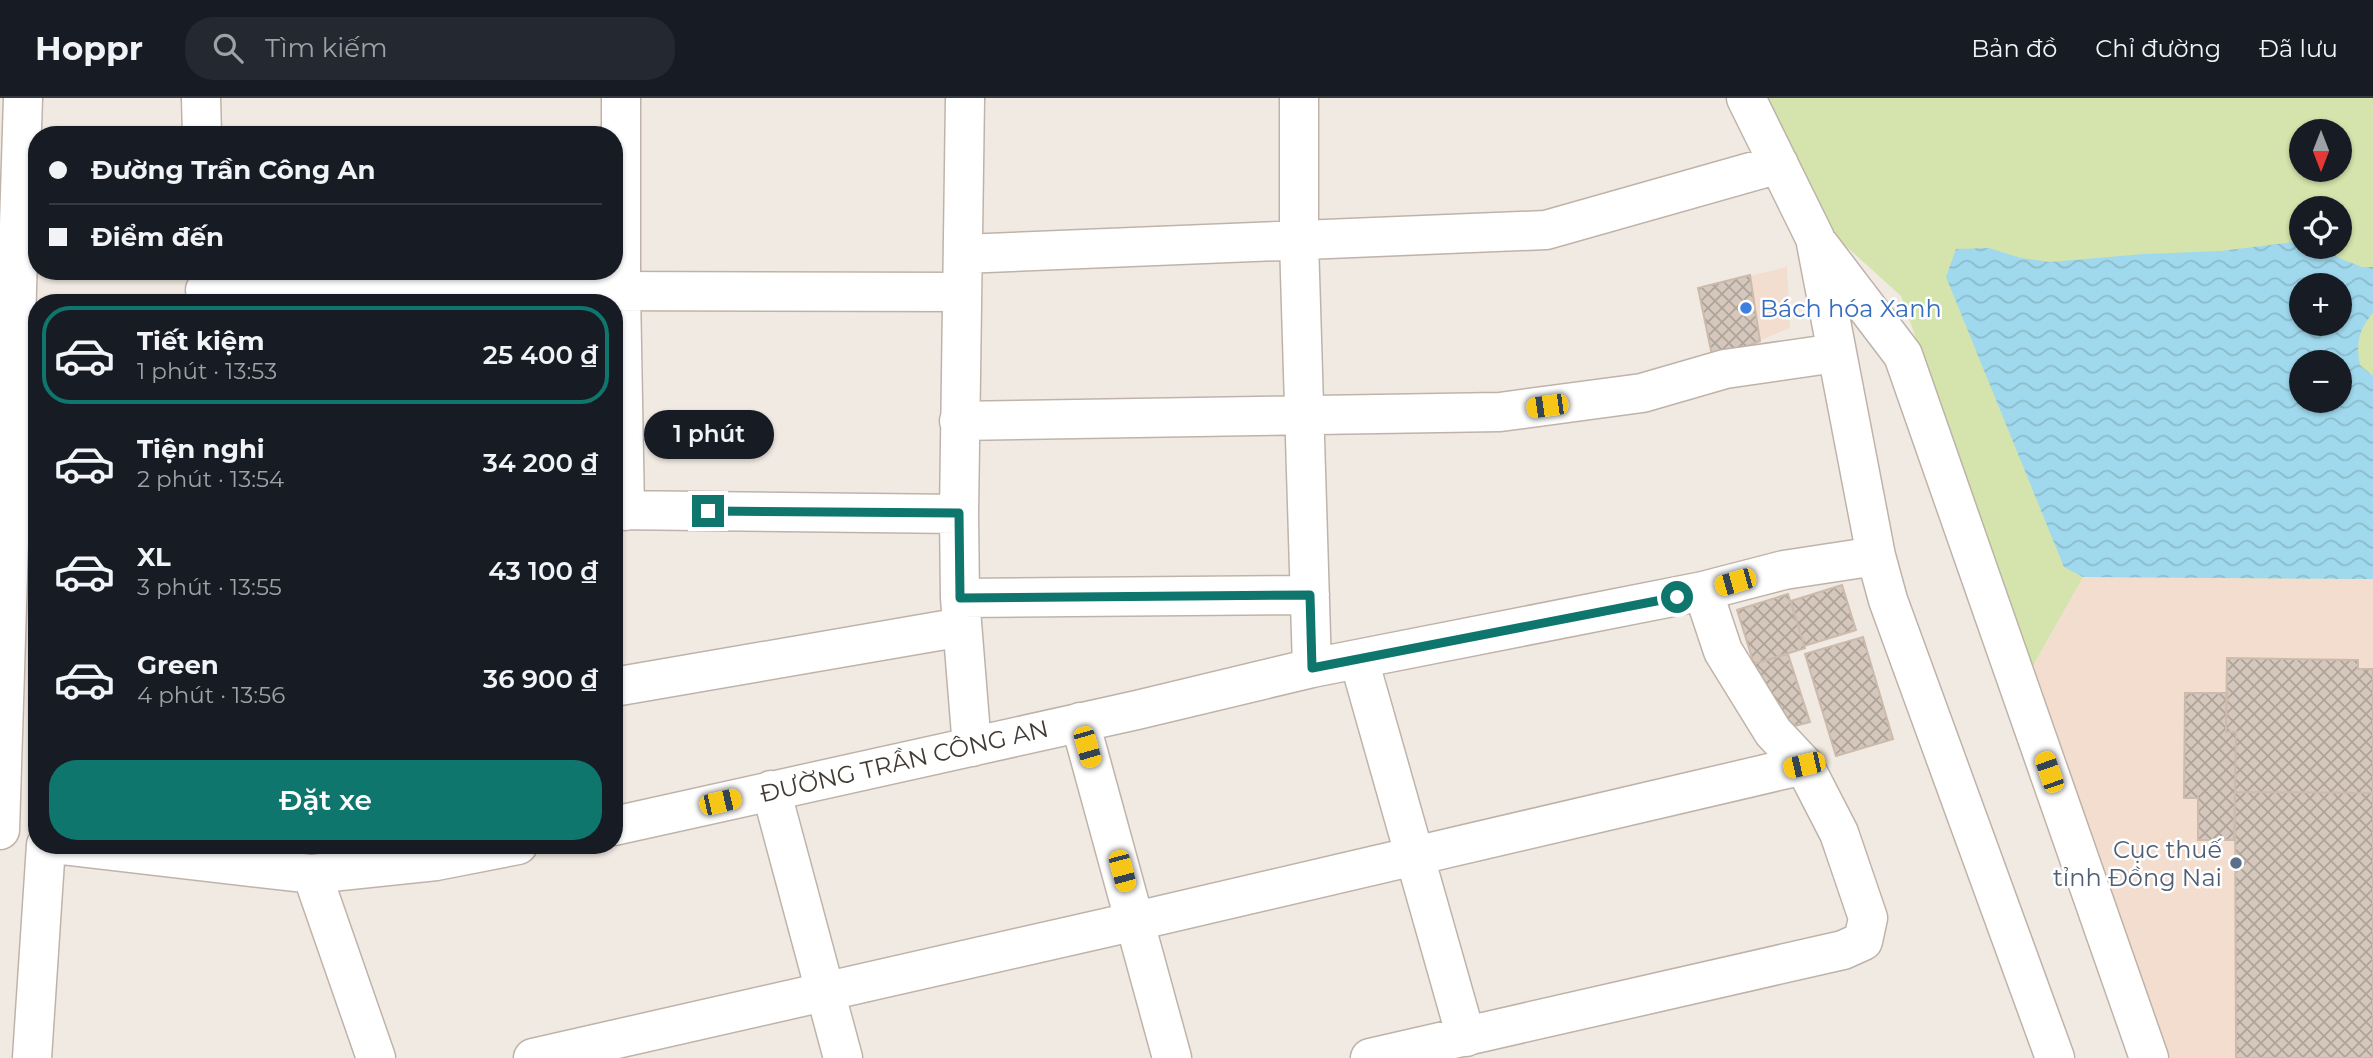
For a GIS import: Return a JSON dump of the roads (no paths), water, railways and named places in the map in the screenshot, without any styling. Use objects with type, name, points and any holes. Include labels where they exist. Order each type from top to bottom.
[{"type":"street","points":[[0,830],[2,706],[16,457],[23,98]]},
{"type":"street","points":[[201,98],[202,126]]},
{"type":"street","points":[[621,98],[621,126]]},
{"type":"street","points":[[965,98],[959,513],[961,613],[972,747]]},
{"type":"street","points":[[1299,98],[1299,241],[1312,668]]},
{"type":"street","points":[[1746,98],[1815,238],[1903,355],[2149,1058]]},
{"type":"street","points":[[963,254],[1546,230],[1779,164]]},
{"type":"street","points":[[1815,238],[1876,556],[1888,600],[2055,1058]]},
{"type":"street","points":[[621,280],[621,294]]},
{"type":"street","points":[[205,288],[962,292]]},
{"type":"street","points":[[959,421],[1500,412],[1642,393],[1725,369],[1836,353]]},
{"type":"street","points":[[623,511],[959,513]]},
{"type":"street","name":"ĐƯỜNG TRẦN CÔNG AN","points":[[623,824],[1312,668],[1703,591],[1784,569],[1876,556]]},
{"type":"street","points":[[1370,1058],[1472,1043],[1843,950],[1863,941],[1868,918],[1839,833],[1804,765],[1773,732],[1723,651],[1703,591]]},
{"type":"street","points":[[623,685],[961,613],[1310,595]]},
{"type":"street","points":[[1359,660],[1472,1043]]},
{"type":"street","points":[[1080,722],[1172,1058]]},
{"type":"street","points":[[533,1058],[1804,765]]},
{"type":"street","points":[[771,790],[843,1058]]},
{"type":"street","points":[[0,838],[28,841]]},
{"type":"street","points":[[32,1058],[45,854]]},
{"type":"street","points":[[216,854],[312,874],[436,861],[472,854]]},
{"type":"street","points":[[312,874],[376,1058]]},
{"type":"water","points":[[2289,242],[2289,259],[2342,259],[2362,267],[2373,267],[2373,313],[2361,331],[2358,350],[2360,365],[2373,376],[2373,579],[2083,577],[2064,567],[1946,277],[1956,249],[1989,248],[2021,258],[2050,262],[2221,251]]},
{"type":"place","name":"Bách hóa Xanh","points":[[1746,308]]},
{"type":"place","name":"Cục thuế tỉnh Đồng Nai","points":[[2236,863]]}]
